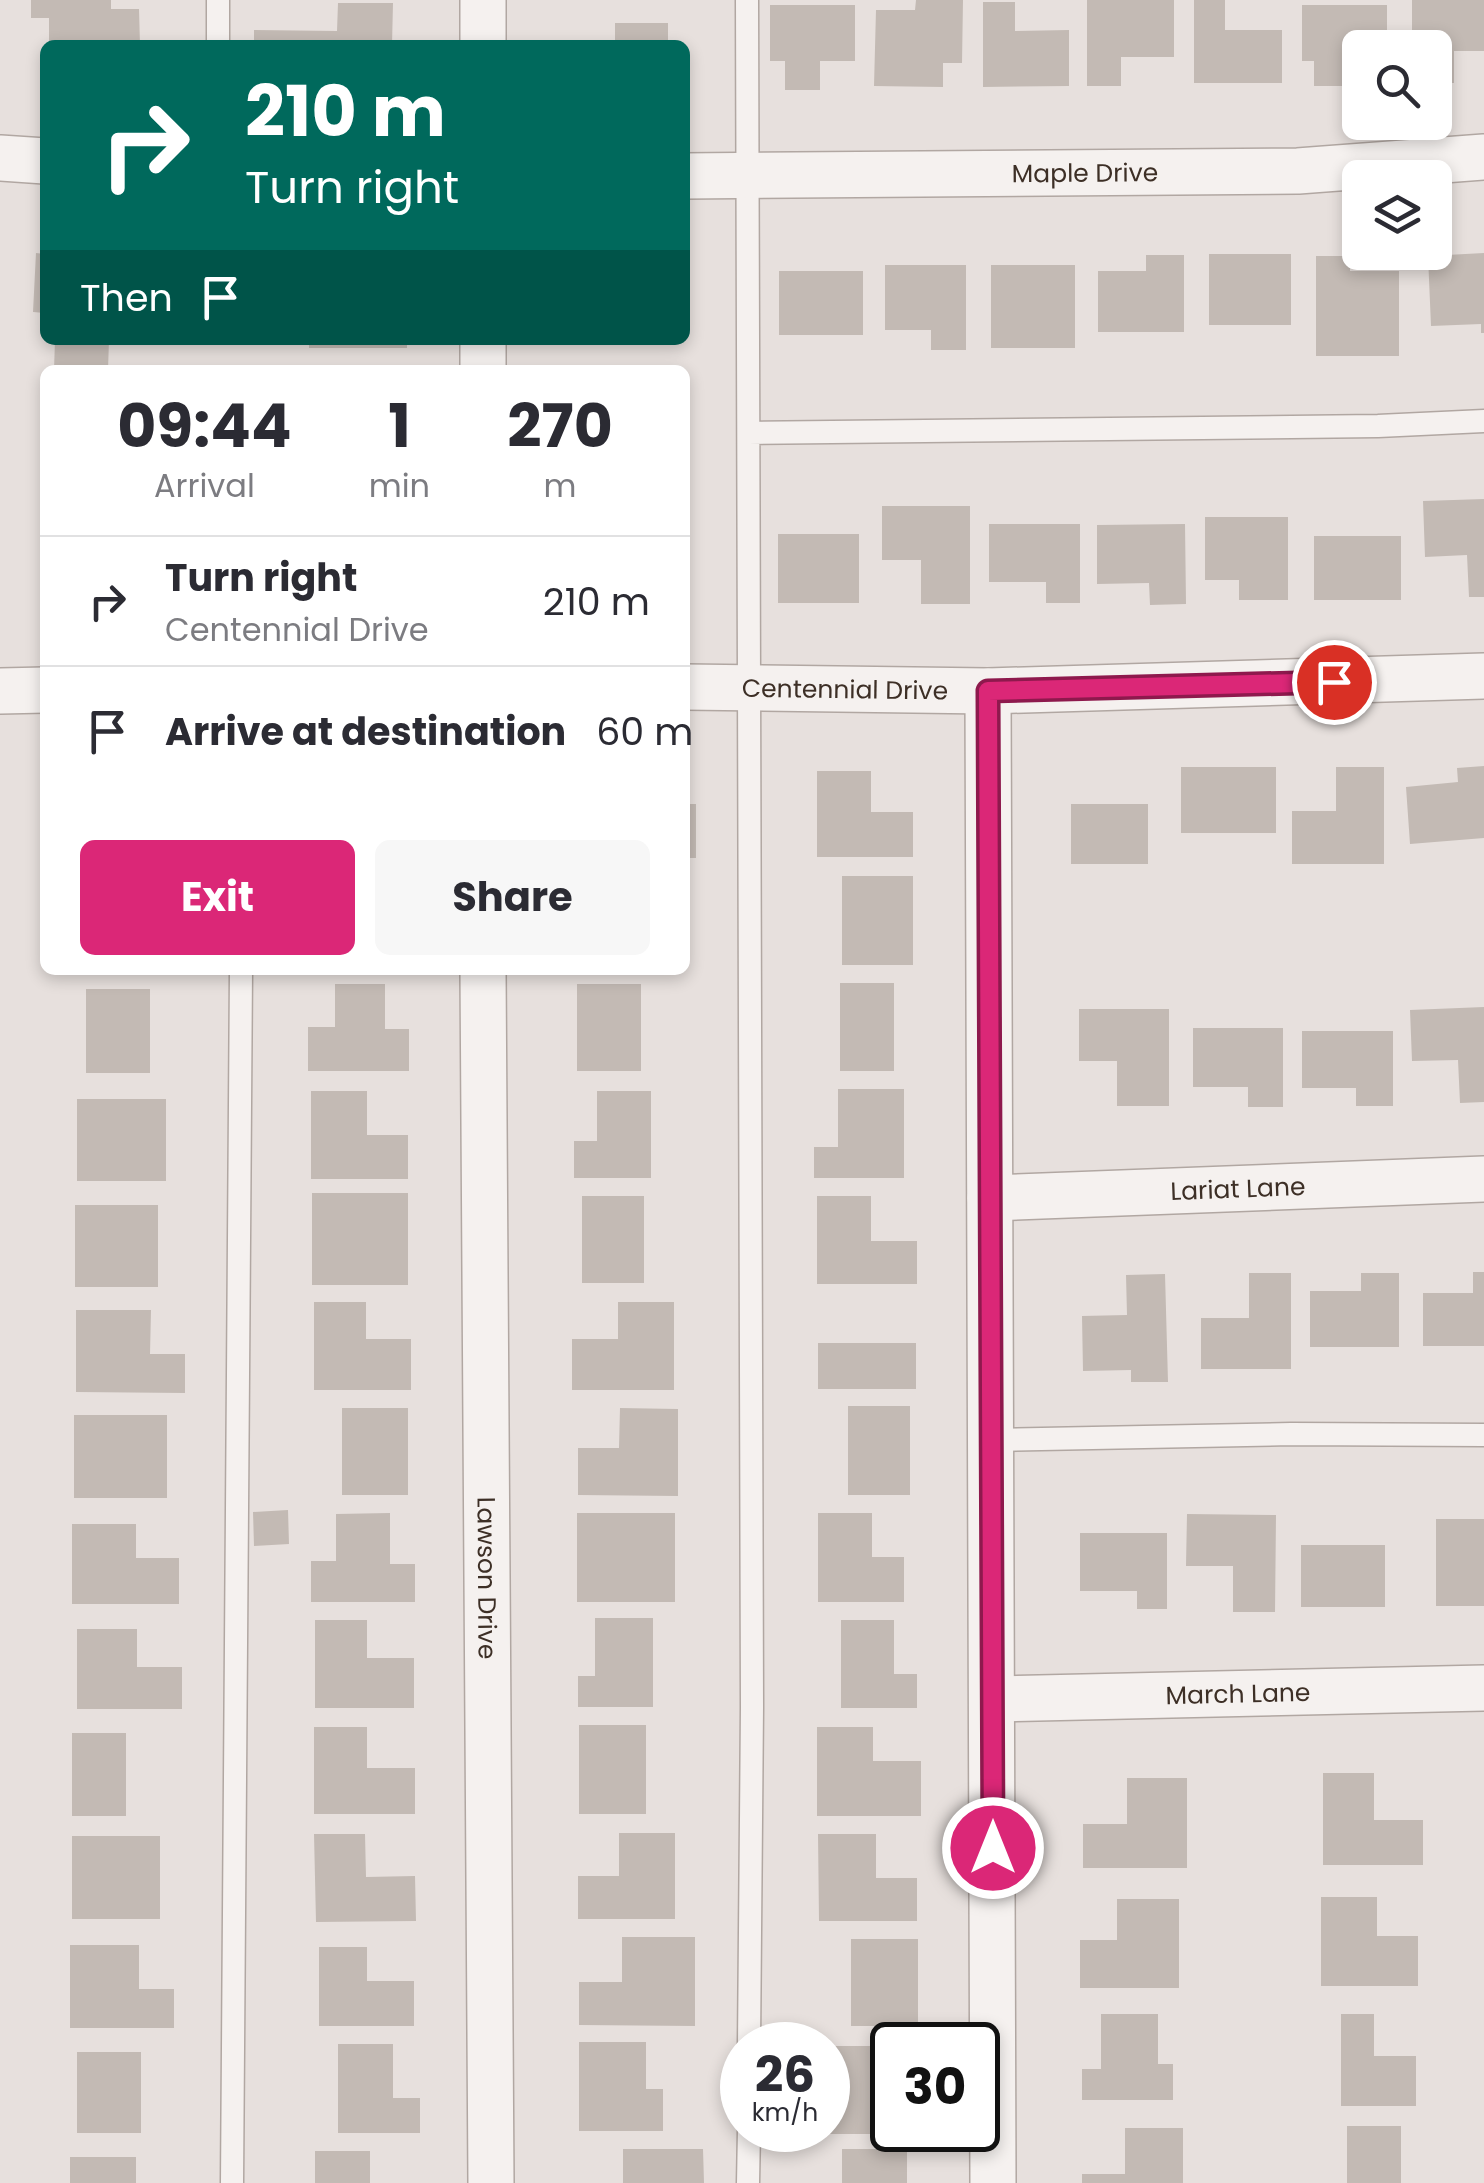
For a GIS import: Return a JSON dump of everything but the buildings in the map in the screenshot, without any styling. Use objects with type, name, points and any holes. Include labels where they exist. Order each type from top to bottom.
[{"type":"street","points":[[482,0],[483,40]]},
{"type":"street","points":[[0,158],[40,161]]},
{"type":"street","name":"Maple Drive","points":[[690,176],[1298,171],[1484,158]]},
{"type":"street","name":"Centennial Drive","points":[[690,687],[988,691],[1484,676]]},
{"type":"street","points":[[0,691],[40,690]]},
{"type":"street","points":[[988,691],[993,2183]]},
{"type":"street","name":"Lawson Drive","points":[[483,975],[491,2183]]},
{"type":"street","name":"Lariat Lane","points":[[990,1198],[1484,1179]]},
{"type":"street","name":"March Lane","points":[[993,1699],[1484,1688]]},
{"type":"lane","points":[[218,0],[218,40]]},
{"type":"lane","points":[[747,0],[752,1688],[749,2022]]},
{"type":"lane","points":[[748,433],[1378,426],[1484,421]]},
{"type":"lane","points":[[232,2183],[241,975]]},
{"type":"lane","points":[[991,1440],[1484,1435]]},
{"type":"lane","points":[[748,2152],[748,2183]]},
{"type":"route","points":[[993,1848],[988,691],[1334,682]]}]
